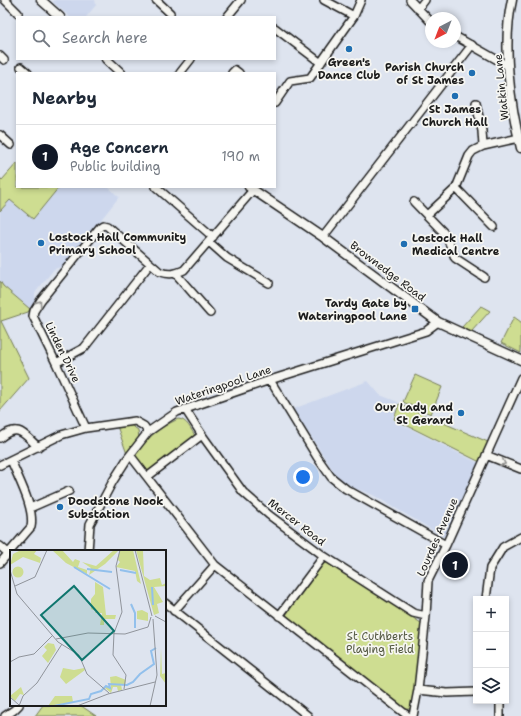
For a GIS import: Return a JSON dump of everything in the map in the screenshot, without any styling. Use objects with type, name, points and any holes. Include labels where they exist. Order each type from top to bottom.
[{"type":"main road","points":[[41,0],[59,16]]},
{"type":"main road","name":"Watkin Lane","points":[[512,0],[509,25],[508,66],[512,103],[520,145]]},
{"type":"main road","points":[[107,60],[120,72]]},
{"type":"main road","name":"Brownedge Road","points":[[251,189],[323,237],[438,322],[521,360]]},
{"type":"street","points":[[5,0],[18,13]]},
{"type":"street","points":[[156,0],[170,13]]},
{"type":"street","points":[[228,16],[241,0]]},
{"type":"street","points":[[324,0],[354,16]]},
{"type":"street","points":[[276,102],[290,81],[310,78],[354,16],[361,0]]},
{"type":"street","points":[[410,0],[425,16]]},
{"type":"street","points":[[418,8],[425,0]]},
{"type":"street","points":[[276,29],[321,63]]},
{"type":"street","points":[[461,39],[508,66]]},
{"type":"street","points":[[323,237],[472,45]]},
{"type":"street","points":[[181,72],[190,60]]},
{"type":"street","points":[[21,66],[27,72]]},
{"type":"street","points":[[476,103],[482,131],[483,146]]},
{"type":"street","points":[[0,135],[11,145]]},
{"type":"street","points":[[427,215],[456,188],[468,156],[473,151],[483,146],[520,145]]},
{"type":"street","points":[[157,188],[211,239],[227,258],[269,283]]},
{"type":"street","points":[[456,188],[494,227]]},
{"type":"street","points":[[210,313],[176,274],[184,270],[251,189]]},
{"type":"street","points":[[414,202],[446,234],[455,258],[484,277]]},
{"type":"street","name":"Linden Drive","points":[[86,428],[33,316],[34,311],[41,300],[103,225],[107,226],[160,272],[176,274]]},
{"type":"street","points":[[56,363],[84,348],[150,264]]},
{"type":"street","name":"Wateringpool Lane","points":[[88,550],[90,524],[130,455],[148,432],[177,412],[270,380],[426,331],[438,322]]},
{"type":"street","name":"Lourdes Avenue","points":[[413,716],[418,690],[426,616],[428,581],[446,545],[521,378]]},
{"type":"street","points":[[270,380],[317,457],[331,477],[346,489],[446,545]]},
{"type":"street","name":"Mercer Road","points":[[185,409],[243,492],[274,519],[324,556],[412,613],[426,616]]},
{"type":"street","points":[[0,465],[61,435],[86,428],[135,422],[144,426],[148,432]]},
{"type":"street","points":[[0,438],[8,432],[16,431],[24,434],[38,447]]},
{"type":"street","points":[[147,477],[202,435]]},
{"type":"street","points":[[130,455],[215,565],[408,716]]},
{"type":"street","points":[[486,455],[521,469]]},
{"type":"street","points":[[11,460],[30,508],[32,520],[31,527],[11,550]]},
{"type":"street","points":[[30,508],[69,491]]},
{"type":"street","points":[[486,596],[490,568],[503,547],[521,537]]},
{"type":"street","points":[[0,546],[8,553]]},
{"type":"street","points":[[0,563],[10,551]]},
{"type":"street","points":[[279,616],[324,556]]},
{"type":"street","points":[[174,611],[215,565]]},
{"type":"street","points":[[166,604],[308,716]]},
{"type":"street","points":[[418,690],[447,693],[473,692]]},
{"type":"street","points":[[500,704],[500,716]]},
{"type":"street","points":[[6,716],[19,706]]},
{"type":"shaded area","points":[[55,0],[95,0],[96,5],[87,16],[69,16],[53,2]]},
{"type":"shaded area","name":"Lostock Hall Community Primary School","points":[[16,164],[16,188],[109,188],[119,197],[64,266],[54,269],[35,293],[35,304],[28,312],[1,321],[29,378],[0,411],[0,178],[2,180]]},
{"type":"shaded area","points":[[368,381],[380,395],[398,402],[393,420],[480,464],[446,536],[443,536],[373,495],[352,487],[336,475],[293,409]]},
{"type":"green space","points":[[16,164],[16,188],[58,188],[33,219],[10,200],[0,211],[0,178],[2,180]]},
{"type":"green space","points":[[0,281],[3,286],[30,309],[28,312],[1,321],[29,378],[0,411]]},
{"type":"green space","points":[[481,306],[490,311],[471,332],[462,327]]},
{"type":"green space","points":[[514,317],[521,322],[521,353],[501,343]]},
{"type":"green space","points":[[415,375],[442,387],[431,414],[403,402]]},
{"type":"green space","points":[[399,404],[488,442],[480,462],[394,419]]},
{"type":"green space","points":[[181,419],[186,423],[196,437],[147,473],[133,455],[153,434],[164,426]]},
{"type":"green space","points":[[131,425],[138,430],[139,438],[127,454],[117,426]]},
{"type":"green space","name":"St Cuthberts Playing Field","points":[[330,563],[424,625],[412,707],[409,709],[405,709],[286,617],[323,564]]},
{"type":"green space","points":[[42,706],[81,706],[96,716],[35,716]]},
{"type":"place","name":"Green's Dance Club","points":[[349,49]]},
{"type":"place","name":"Parish Church of St James","points":[[472,73]]},
{"type":"place","name":"St James Church Hall","points":[[455,96]]},
{"type":"place","name":"Lostock Hall Community Primary School","points":[[41,243]]},
{"type":"place","name":"Lostock Hall Medical Centre","points":[[404,244]]},
{"type":"place","name":"Tardy Gate by Wateringpool Lane","points":[[415,309]]},
{"type":"place","name":"Our Lady and St Gerard","points":[[461,413]]},
{"type":"place","name":"Doodstone Nook Substation","points":[[60,507]]},
{"type":"place","name":"Age Concern","points":[[455,565]]}]
